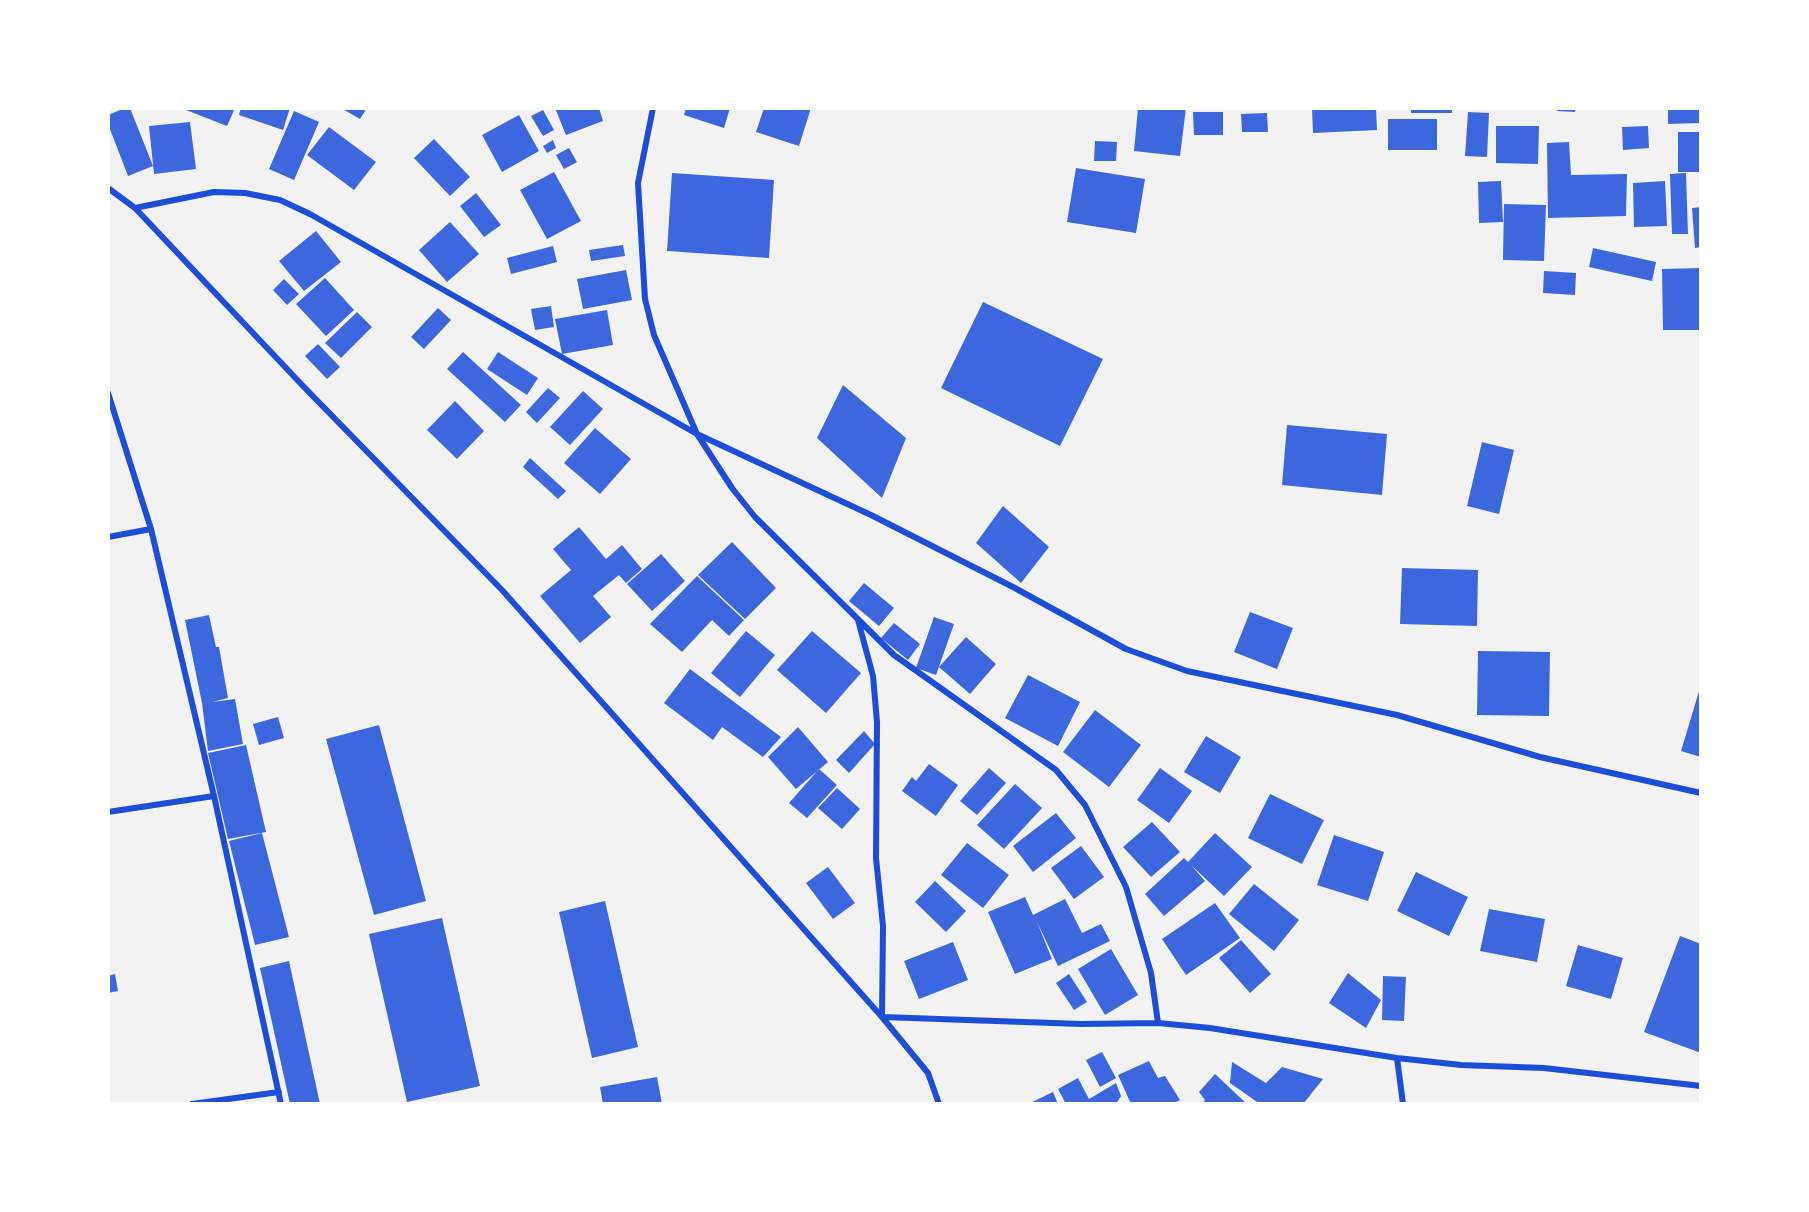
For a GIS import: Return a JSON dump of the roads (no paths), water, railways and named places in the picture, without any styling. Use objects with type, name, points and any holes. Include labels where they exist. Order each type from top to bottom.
[{"type":"street","points":[[653,108],[638,183],[645,299],[654,335],[697,434],[732,488],[755,517],[894,655],[1056,770],[1085,805],[1126,887],[1151,973],[1158,1023]]},
{"type":"street","points":[[108,188],[135,208],[303,386],[502,590],[882,1017],[928,1074],[939,1104]]},
{"type":"street","points":[[135,208],[214,192],[280,200],[344,231],[697,434],[871,515],[1013,587],[1126,649],[1177,667],[1397,715],[1540,757],[1701,793]]},
{"type":"street","points":[[108,393],[151,529],[214,796],[281,1104]]},
{"type":"street","points":[[108,537],[151,529]]},
{"type":"street","points":[[858,620],[873,676],[877,722],[876,858],[883,926],[882,1017]]},
{"type":"street","points":[[108,812],[214,796]]},
{"type":"street","points":[[882,1017],[1116,1025],[1158,1023],[1257,1034],[1313,1046],[1397,1058],[1461,1065],[1544,1068],[1701,1086]]},
{"type":"street","points":[[1397,1058],[1403,1104]]},
{"type":"street","points":[[192,1104],[279,1092]]}]
